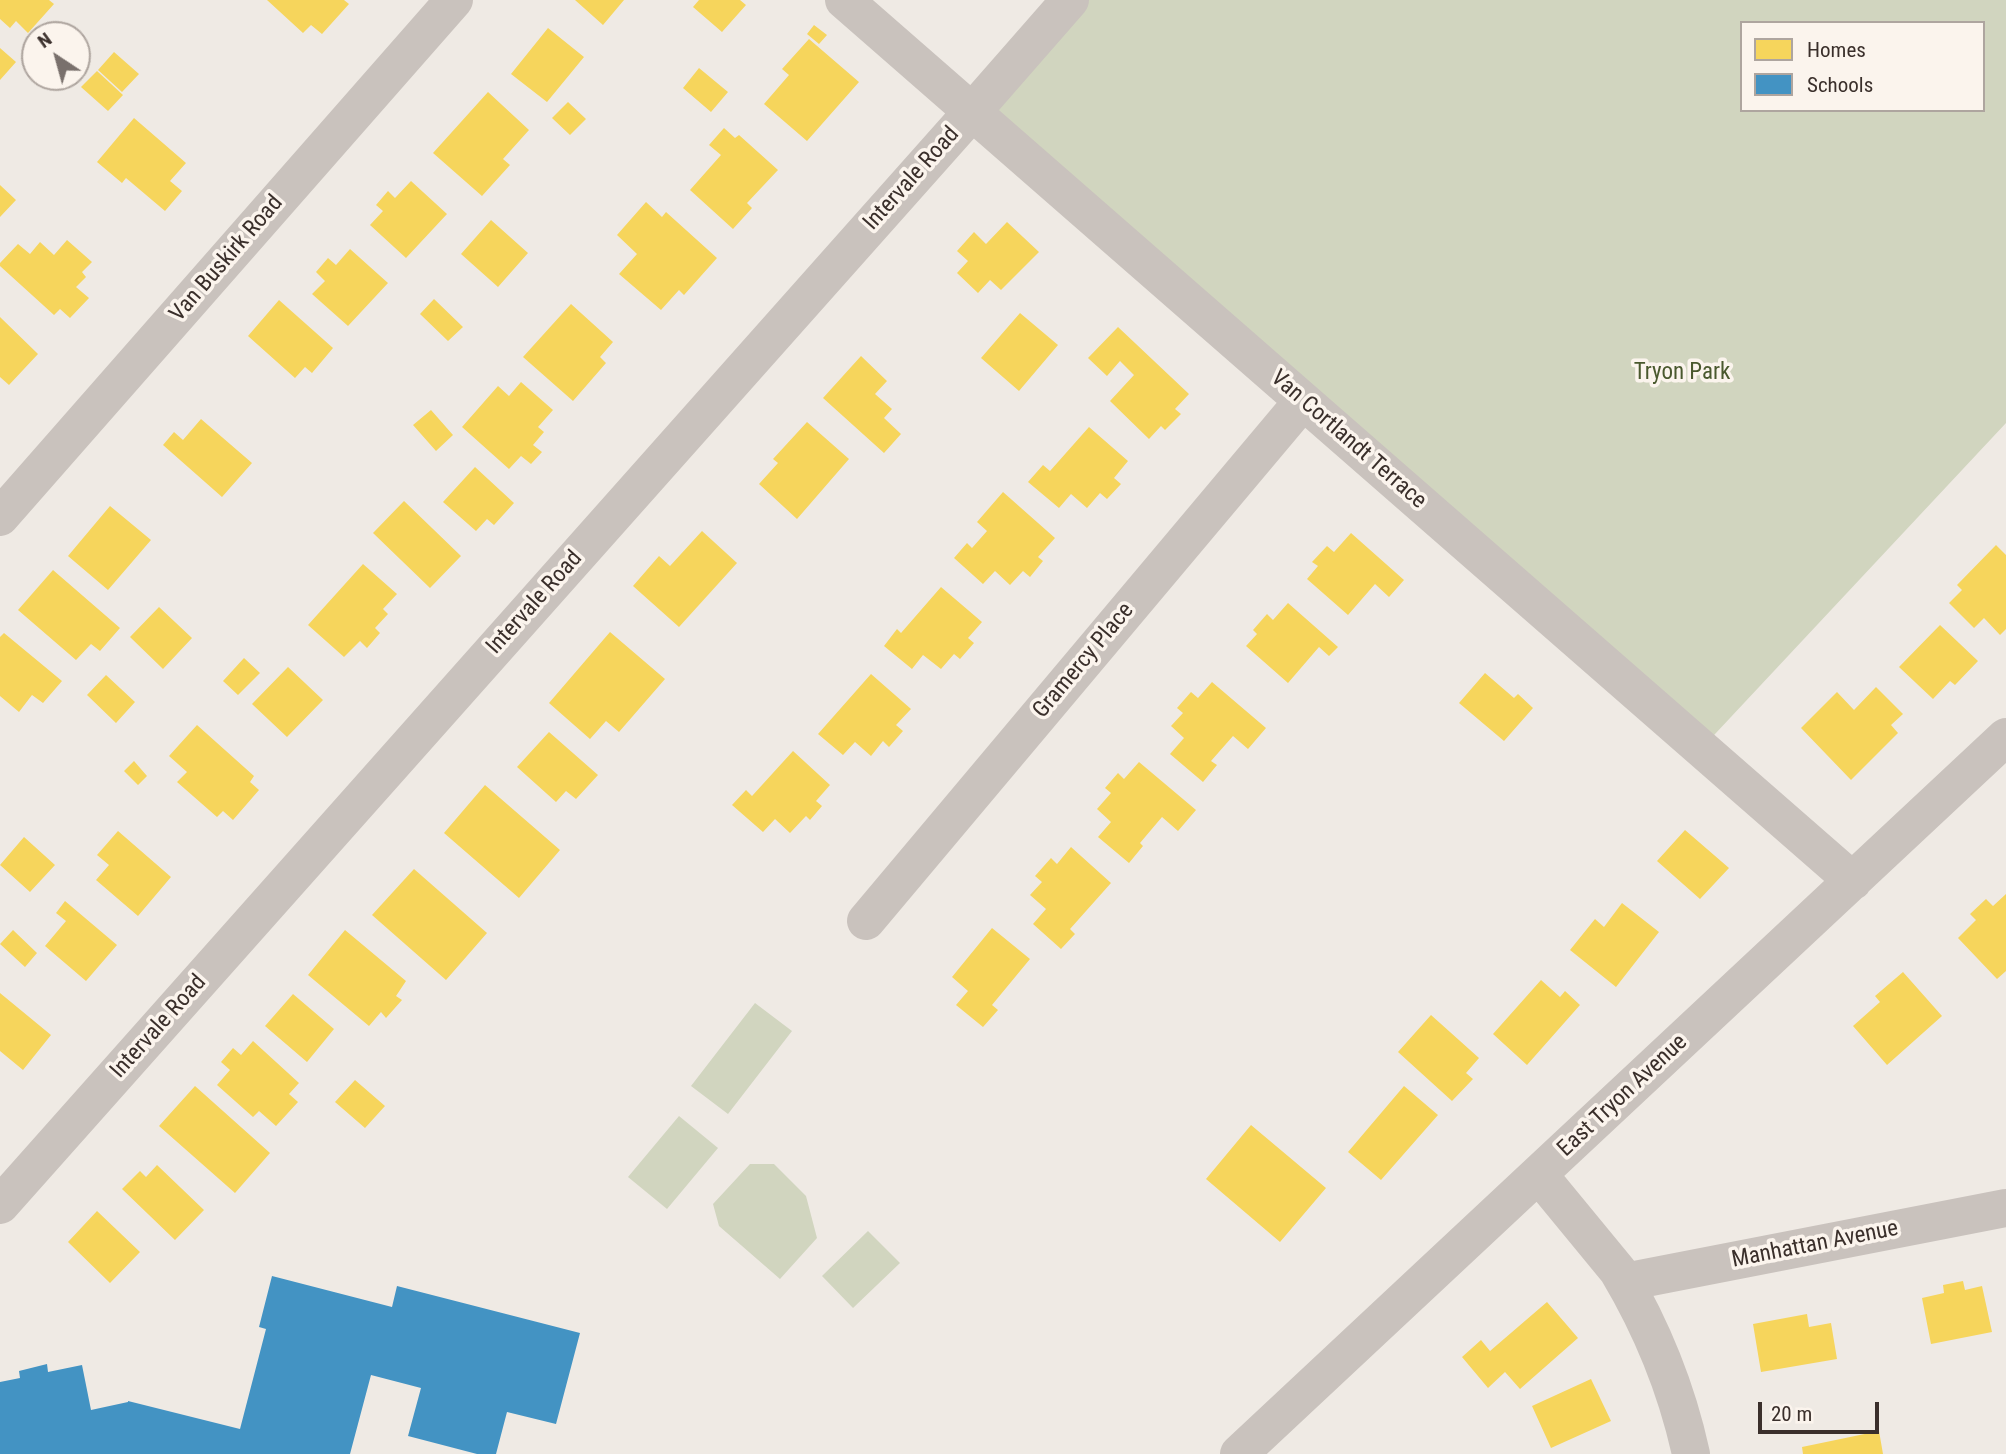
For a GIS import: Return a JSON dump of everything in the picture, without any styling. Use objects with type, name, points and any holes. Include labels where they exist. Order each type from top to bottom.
[{"type":"street","name":"Van Buskirk Road","points":[[0,517],[454,0]]},
{"type":"street","name":"Van Cortlandt Terrace","points":[[844,0],[1853,881]]},
{"type":"street","name":"Intervale Road","points":[[0,1205],[1070,0]]},
{"type":"street","name":"Gramercy Place","points":[[866,921],[1303,401]]},
{"type":"street","name":"East Tryon Avenue","points":[[1240,1454],[2006,737]]},
{"type":"street","points":[[1539,1175],[1625,1282],[1658,1347],[1682,1414],[1690,1454]]},
{"type":"street","name":"Manhattan Avenue","points":[[1625,1282],[2006,1208]]},
{"type":"green space","name":"Tryon Park","points":[[1070,0],[2006,0],[2006,423],[1701,749],[972,112]]},
{"type":"green space","points":[[755,1003],[792,1031],[728,1114],[691,1086]]},
{"type":"green space","points":[[679,1116],[718,1148],[667,1209],[628,1177]]},
{"type":"green space","points":[[750,1164],[774,1164],[806,1196],[817,1238],[780,1279],[719,1226],[713,1204]]},
{"type":"green space","points":[[868,1231],[900,1263],[853,1308],[822,1276]]},
{"type":"building: Homes","points":[[0,0],[49,0],[54,4],[39,21],[21,21],[21,26],[16,21],[10,28],[0,19]]},
{"type":"building: Homes","points":[[267,0],[344,0],[349,4],[322,34],[311,25],[303,33]]},
{"type":"building: Homes","points":[[575,0],[624,0],[603,25]]},
{"type":"building: Homes","points":[[699,0],[740,0],[746,5],[722,32],[693,7]]},
{"type":"building: Homes","points":[[814,25],[827,35],[819,44],[807,34]]},
{"type":"building: Homes","points":[[548,28],[584,57],[547,102],[511,74]]},
{"type":"building: Homes","points":[[809,39],[859,82],[807,141],[764,104],[789,75],[782,69]]},
{"type":"building: Homes","points":[[0,48],[16,62],[0,80]]},
{"type":"building: Homes","points":[[114,52],[139,74],[122,92],[98,70]]},
{"type":"building: Homes","points":[[699,68],[728,92],[711,112],[683,88]]},
{"type":"building: Homes","points":[[97,71],[123,95],[108,111],[86,91],[91,91],[91,77]]},
{"type":"building: Homes","points":[[488,92],[529,130],[503,159],[510,165],[482,196],[433,153]]},
{"type":"building: Homes","points":[[568,102],[586,119],[570,135],[552,118]]},
{"type":"building: Homes","points":[[134,118],[186,163],[170,181],[182,191],[165,211],[126,178],[122,183],[97,162]]},
{"type":"building: Homes","points":[[724,128],[735,138],[739,135],[778,170],[747,203],[752,208],[733,229],[690,190],[721,155],[709,145]]},
{"type":"building: Homes","points":[[411,181],[447,214],[406,258],[370,225],[383,211],[376,205],[388,191],[395,198]]},
{"type":"building: Homes","points":[[0,185],[16,200],[0,217]]},
{"type":"building: Homes","points":[[646,202],[662,217],[666,212],[717,258],[684,295],[679,290],[661,310],[619,274],[637,254],[617,235]]},
{"type":"building: Homes","points":[[491,220],[528,253],[498,287],[461,254]]},
{"type":"building: Homes","points":[[1007,222],[1039,252],[1001,290],[990,280],[978,293],[957,273],[968,261],[957,251],[974,232],[986,244]]},
{"type":"building: Homes","points":[[67,240],[92,262],[82,272],[86,277],[76,287],[89,298],[70,318],[60,309],[54,315],[0,266],[18,244],[30,254],[40,242],[54,255]]},
{"type":"building: Homes","points":[[350,249],[388,283],[348,326],[312,294],[325,281],[316,272],[328,258],[336,265]]},
{"type":"building: Homes","points":[[434,299],[463,327],[448,341],[420,314]]},
{"type":"building: Homes","points":[[279,300],[333,348],[312,373],[305,367],[295,378],[248,336]]},
{"type":"building: Homes","points":[[571,304],[613,342],[600,357],[606,363],[573,401],[523,357]]},
{"type":"building: Homes","points":[[1020,313],[1058,345],[1019,391],[981,358]]},
{"type":"building: Homes","points":[[0,317],[38,354],[9,385],[0,377]]},
{"type":"building: Homes","points":[[1118,327],[1189,394],[1175,409],[1181,414],[1165,430],[1161,426],[1149,439],[1110,401],[1134,375],[1120,361],[1107,376],[1088,358]]},
{"type":"building: Homes","points":[[861,356],[887,381],[875,394],[892,409],[884,418],[901,434],[884,453],[823,398]]},
{"type":"building: Homes","points":[[521,382],[553,410],[538,427],[544,432],[533,445],[542,452],[531,464],[521,456],[509,469],[462,427],[498,386],[509,396]]},
{"type":"building: Homes","points":[[431,410],[453,435],[436,451],[413,425]]},
{"type":"building: Homes","points":[[201,419],[252,463],[222,497],[163,445],[174,432],[183,440]]},
{"type":"building: Homes","points":[[807,422],[849,459],[797,519],[759,484],[778,463],[773,459]]},
{"type":"building: Homes","points":[[1089,427],[1128,461],[1114,478],[1121,484],[1107,499],[1100,493],[1087,508],[1071,494],[1059,508],[1028,482],[1043,465],[1050,471]]},
{"type":"building: Homes","points":[[475,467],[514,503],[494,525],[487,519],[476,531],[443,502]]},
{"type":"building: Homes","points":[[1003,492],[1055,538],[1038,557],[1043,561],[1030,577],[1023,571],[1010,585],[995,571],[983,584],[954,558],[967,543],[972,548],[987,531],[977,522]]},
{"type":"building: Homes","points":[[404,501],[461,556],[430,588],[373,533]]},
{"type":"building: Homes","points":[[110,506],[151,540],[108,590],[68,556]]},
{"type":"building: Homes","points":[[702,531],[737,563],[679,627],[633,586],[659,556],[670,566]]},
{"type":"building: Homes","points":[[1351,533],[1404,580],[1389,597],[1375,584],[1348,615],[1307,579],[1318,566],[1312,562],[1327,546],[1334,552]]},
{"type":"building: Homes","points":[[1996,545],[2006,555],[2006,629],[2000,635],[1984,618],[1974,628],[1949,603],[1962,590],[1957,585]]},
{"type":"building: Homes","points":[[363,564],[397,594],[383,609],[388,614],[375,628],[380,633],[367,648],[360,641],[344,657],[308,625]]},
{"type":"building: Homes","points":[[53,570],[120,628],[100,651],[91,644],[76,660],[18,610]]},
{"type":"building: Homes","points":[[941,587],[982,622],[968,638],[974,643],[960,659],[954,654],[941,669],[923,655],[912,669],[884,646],[897,629],[901,633]]},
{"type":"building: Homes","points":[[1288,603],[1338,647],[1329,656],[1319,647],[1288,683],[1246,646],[1257,634],[1253,630],[1267,614],[1273,620]]},
{"type":"building: Homes","points":[[159,607],[192,638],[163,669],[130,637]]},
{"type":"building: Homes","points":[[1940,625],[1978,661],[1955,685],[1950,681],[1933,699],[1899,667]]},
{"type":"building: Homes","points":[[610,632],[665,679],[619,732],[606,721],[590,739],[549,703]]},
{"type":"building: Homes","points":[[4,633],[62,681],[43,703],[32,695],[19,712],[0,696],[0,637]]},
{"type":"building: Homes","points":[[244,658],[260,673],[238,695],[223,681]]},
{"type":"building: Homes","points":[[288,667],[323,700],[287,737],[252,704]]},
{"type":"building: Homes","points":[[1485,673],[1514,698],[1518,694],[1533,708],[1504,741],[1459,703]]},
{"type":"building: Homes","points":[[871,674],[911,709],[896,725],[903,731],[889,747],[883,741],[871,756],[855,742],[843,755],[818,734]]},
{"type":"building: Homes","points":[[106,675],[135,702],[116,723],[87,695]]},
{"type":"building: Homes","points":[[1212,682],[1266,728],[1248,749],[1233,736],[1211,761],[1217,765],[1203,782],[1170,754],[1184,738],[1171,726],[1183,713],[1177,708],[1191,692],[1198,698]]},
{"type":"building: Homes","points":[[1876,687],[1903,714],[1891,725],[1898,733],[1851,780],[1801,728],[1837,692],[1854,710]]},
{"type":"building: Homes","points":[[197,725],[254,776],[250,782],[259,790],[233,820],[223,811],[217,817],[177,782],[187,772],[169,756]]},
{"type":"building: Homes","points":[[549,732],[598,775],[576,799],[566,791],[556,802],[517,767]]},
{"type":"building: Homes","points":[[793,751],[830,785],[816,801],[822,806],[810,820],[806,816],[790,833],[775,819],[763,832],[732,805],[746,790],[752,796]]},
{"type":"building: Homes","points":[[134,761],[147,776],[138,785],[124,771]]},
{"type":"building: Homes","points":[[1139,762],[1196,810],[1178,831],[1162,817],[1140,843],[1143,846],[1129,863],[1098,837],[1111,822],[1097,809],[1111,793],[1105,788],[1118,773],[1124,779]]},
{"type":"building: Homes","points":[[485,785],[560,850],[519,898],[444,833]]},
{"type":"building: Homes","points":[[1685,830],[1729,868],[1700,899],[1657,861]]},
{"type":"building: Homes","points":[[118,831],[171,877],[138,916],[96,880],[109,865],[97,855]]},
{"type":"building: Homes","points":[[24,837],[55,865],[30,892],[0,865]]},
{"type":"building: Homes","points":[[1071,847],[1111,883],[1070,929],[1075,934],[1061,949],[1033,924],[1046,909],[1030,895],[1042,882],[1035,876],[1051,858],[1057,864]]},
{"type":"building: Homes","points":[[414,869],[487,933],[446,980],[372,915]]},
{"type":"building: Homes","points":[[2006,894],[2006,971],[1997,979],[1958,938],[1976,920],[1970,914],[1986,899],[1993,906]]},
{"type":"building: Homes","points":[[65,901],[117,945],[86,981],[45,946],[66,921],[56,913]]},
{"type":"building: Homes","points":[[1622,903],[1659,932],[1616,987],[1570,950],[1595,919],[1604,927]]},
{"type":"building: Homes","points":[[992,928],[1030,959],[992,1005],[998,1010],[983,1027],[956,1005],[968,991],[952,977]]},
{"type":"building: Homes","points":[[13,930],[37,953],[25,967],[0,944]]},
{"type":"building: Homes","points":[[345,930],[406,981],[396,996],[402,1000],[386,1018],[381,1012],[369,1026],[308,975]]},
{"type":"building: Homes","points":[[1903,972],[1942,1016],[1887,1065],[1853,1026],[1880,1002],[1875,996]]},
{"type":"building: Homes","points":[[1541,980],[1560,997],[1565,991],[1580,1005],[1527,1065],[1493,1034]]},
{"type":"building: Homes","points":[[0,993],[51,1035],[23,1070],[0,1051]]},
{"type":"building: Homes","points":[[293,994],[334,1029],[307,1062],[265,1026]]},
{"type":"building: Homes","points":[[1431,1015],[1479,1058],[1466,1073],[1473,1079],[1452,1101],[1398,1052]]},
{"type":"building: Homes","points":[[253,1041],[299,1083],[289,1094],[298,1102],[276,1126],[259,1111],[253,1117],[217,1085],[230,1070],[221,1062],[233,1048],[241,1055]]},
{"type":"building: Homes","points":[[355,1080],[385,1106],[365,1128],[335,1102]]},
{"type":"building: Homes","points":[[195,1086],[270,1153],[235,1193],[159,1126]]},
{"type":"building: Homes","points":[[1404,1086],[1438,1115],[1381,1180],[1348,1152]]},
{"type":"building: Homes","points":[[1251,1125],[1326,1188],[1280,1242],[1206,1179]]},
{"type":"building: Homes","points":[[157,1165],[204,1210],[175,1240],[122,1189],[140,1171],[146,1177]]},
{"type":"building: Homes","points":[[97,1211],[140,1252],[110,1283],[68,1242]]},
{"type":"building: Homes","points":[[1963,1281],[1965,1290],[1982,1286],[1992,1332],[1931,1344],[1922,1298],[1944,1293],[1943,1285]]},
{"type":"building: Homes","points":[[1547,1302],[1578,1338],[1520,1389],[1505,1372],[1488,1388],[1462,1357],[1481,1340],[1490,1351]]},
{"type":"building: Homes","points":[[1807,1314],[1809,1327],[1831,1323],[1837,1359],[1761,1372],[1753,1324]]},
{"type":"building: Homes","points":[[1591,1379],[1611,1421],[1551,1448],[1532,1406]]},
{"type":"building: Homes","points":[[1879,1431],[1883,1454],[1803,1454],[1802,1447]]},
{"type":"building: Schools","points":[[272,1276],[392,1307],[397,1286],[580,1333],[556,1424],[507,1412],[496,1454],[477,1454],[408,1436],[421,1388],[371,1375],[350,1454],[0,1454],[0,1382],[20,1378],[19,1371],[47,1364],[48,1372],[82,1365],[91,1410],[128,1401],[240,1429],[266,1329],[259,1327]]}]
